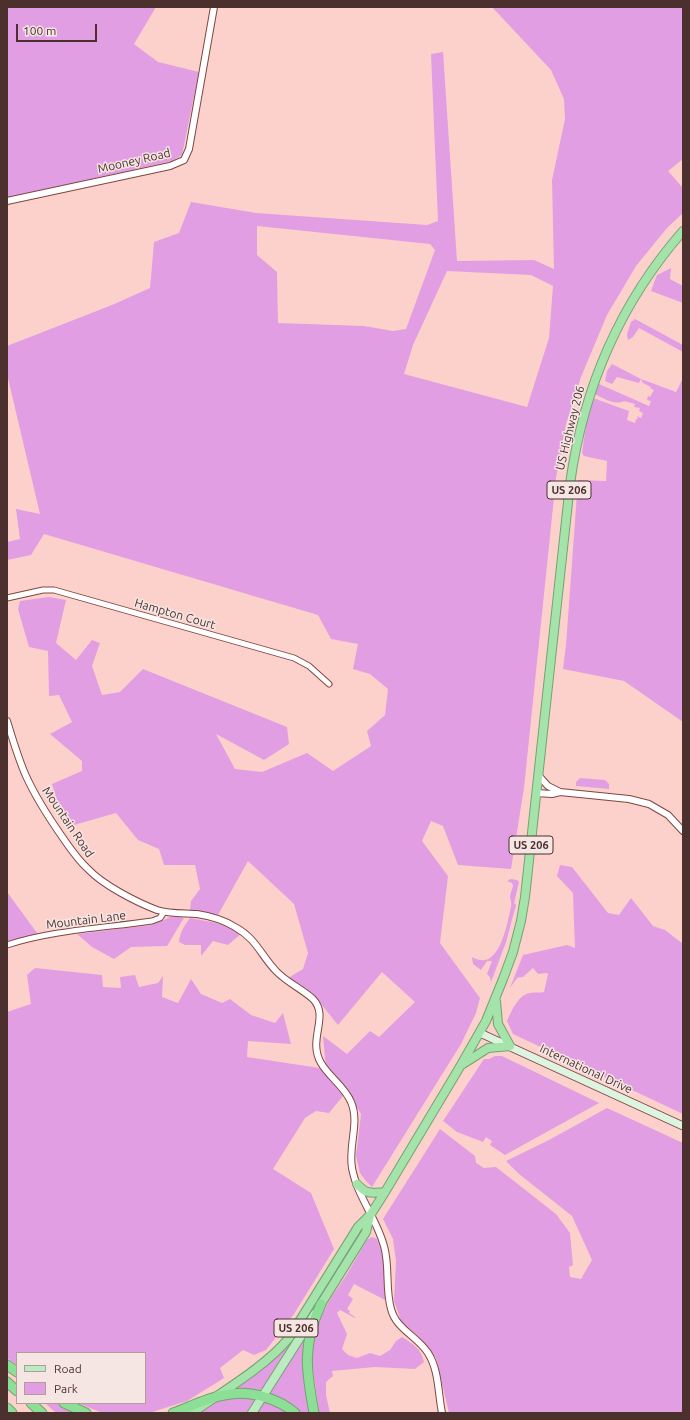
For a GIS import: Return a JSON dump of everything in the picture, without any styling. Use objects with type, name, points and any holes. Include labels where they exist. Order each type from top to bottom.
[{"type":"highway","name":"US Highway 206","points":[[538,775],[570,484],[573,460],[581,424],[598,371],[622,318],[652,269],[683,232]]},
{"type":"highway","name":"US 206","points":[[192,1413],[264,1362],[285,1344],[294,1332],[358,1227],[371,1214],[385,1192],[480,1033],[496,998],[508,965],[520,922],[526,886],[538,775]]},
{"type":"highway","points":[[461,1065],[488,1048],[510,1046],[498,1024],[496,998]]},
{"type":"highway","points":[[357,1184],[364,1191],[369,1193],[385,1192]]},
{"type":"highway","name":"US 206","points":[[314,1413],[308,1384],[306,1357],[310,1331],[321,1304],[366,1232],[371,1214]]},
{"type":"highway","points":[[7,1365],[16,1371]]},
{"type":"highway","points":[[7,1382],[16,1390]]},
{"type":"highway","points":[[173,1413],[213,1398],[235,1394],[248,1394],[262,1397],[281,1404],[295,1413]]},
{"type":"highway","points":[[32,1404],[42,1413]]},
{"type":"highway","points":[[66,1404],[86,1413]]},
{"type":"highway","points":[[7,1408],[12,1413]]},
{"type":"main road","name":"International Drive","points":[[480,1033],[683,1126]]},
{"type":"main road","points":[[252,1413],[321,1304]]},
{"type":"street","name":"Mooney Road","points":[[7,202],[163,167],[184,160],[187,154],[190,139],[214,7]]},
{"type":"street","name":"Hampton Court","points":[[7,598],[43,590],[54,590],[294,658],[309,666],[330,684]]},
{"type":"street","name":"Mountain Road","points":[[7,721],[19,757],[35,793],[56,827],[81,862],[93,874],[112,887],[136,900],[164,912],[205,916],[234,926],[244,932],[255,942],[277,972],[316,1003],[320,1011],[315,1045],[316,1053],[326,1070],[349,1097],[353,1109],[355,1119],[351,1142],[353,1171],[357,1184],[384,1246],[388,1271],[391,1310],[398,1324],[429,1354],[436,1372],[442,1413]]},
{"type":"street","points":[[538,775],[548,786],[560,792],[645,802],[665,812],[683,831]]},
{"type":"street","points":[[536,793],[552,794],[560,792]]},
{"type":"street","name":"Mountain Lane","points":[[7,945],[51,934],[152,921],[160,918],[164,912]]},
{"type":"green space","points":[[7,7],[156,7],[134,44],[158,62],[199,72],[182,155],[172,161],[7,198]]},
{"type":"green space","points":[[492,7],[683,7],[683,159],[668,171],[683,188],[683,213],[667,228],[636,266],[607,315],[581,377],[566,424],[556,478],[524,788],[511,869],[458,865],[443,826],[431,821],[422,841],[448,876],[440,943],[480,998],[476,1013],[461,1044],[372,1187],[360,1173],[356,1156],[361,1114],[347,1091],[329,1113],[316,1111],[305,1118],[273,1169],[311,1193],[334,1249],[294,1314],[266,1350],[254,1355],[243,1350],[220,1368],[224,1378],[187,1401],[149,1413],[100,1412],[80,1404],[146,1404],[146,1352],[16,1352],[16,1364],[7,1358],[7,1012],[31,1004],[27,975],[35,968],[102,975],[103,987],[121,988],[120,977],[135,975],[139,987],[158,983],[163,976],[162,997],[178,1003],[191,979],[201,994],[222,1003],[230,999],[251,1015],[275,1023],[283,1013],[291,1044],[248,1041],[247,1057],[326,1069],[323,1036],[347,1054],[370,1031],[379,1037],[415,1002],[382,972],[338,1025],[312,993],[288,978],[303,969],[308,953],[294,904],[248,861],[218,915],[190,910],[191,901],[200,889],[195,865],[164,865],[159,849],[138,840],[116,813],[74,825],[58,803],[52,784],[82,771],[82,761],[50,734],[72,722],[59,695],[49,696],[48,651],[29,647],[18,609],[20,601],[49,597],[66,600],[56,643],[76,660],[92,640],[100,643],[92,666],[102,695],[120,692],[143,669],[287,727],[289,744],[264,760],[216,734],[235,769],[262,772],[307,753],[333,771],[371,746],[367,731],[385,715],[388,689],[370,674],[353,669],[358,644],[331,639],[318,615],[44,534],[31,555],[7,560],[7,542],[20,539],[16,509],[40,514],[7,374],[7,346],[112,305],[150,288],[154,242],[179,233],[191,202],[256,213],[427,225],[438,221],[431,54],[443,52],[457,261],[534,260],[554,269],[552,180],[565,119],[564,99],[551,70]],"holes":[[[257,226],[430,244],[435,250],[406,329],[393,331],[364,326],[278,323],[277,272],[257,255]],[[447,271],[531,275],[553,286],[549,338],[527,407],[404,374],[413,345]]]},
{"type":"green space","points":[[671,268],[670,279],[683,286],[683,303],[651,291],[657,275]]},
{"type":"green space","points":[[635,319],[683,345],[683,352],[639,328],[633,337],[628,340],[627,334],[631,322]]},
{"type":"green space","points":[[612,364],[641,379],[639,383],[617,377],[612,384],[605,381],[607,371]]},
{"type":"green space","points":[[683,378],[683,722],[624,681],[563,669],[578,480],[606,481],[607,461],[584,456],[582,453],[588,412],[593,398],[629,411],[627,420],[635,423],[636,419],[638,419],[637,416],[641,418],[643,413],[639,411],[640,408],[634,407],[635,404],[624,401],[616,403],[594,394],[599,384],[649,406],[651,401],[647,400],[648,396],[650,397],[654,390],[643,383],[641,379],[676,392]]},
{"type":"green space","points":[[580,778],[605,780],[609,784],[609,789],[576,786],[576,782]]},
{"type":"green space","points":[[560,865],[572,867],[608,913],[619,915],[631,898],[653,926],[665,930],[683,944],[683,1114],[513,1034],[507,1021],[513,1008],[526,994],[544,992],[548,974],[538,974],[533,968],[523,977],[517,978],[510,988],[523,955],[567,945],[575,948],[573,893],[557,876]]},
{"type":"green space","points":[[511,879],[519,882],[514,903],[516,905],[506,942],[491,982],[490,977],[487,974],[492,961],[487,961],[481,970],[473,964],[472,957],[480,960],[488,959],[494,955],[502,940],[511,906],[510,896],[513,886],[512,883],[507,881]]},
{"type":"green space","points":[[7,892],[40,937],[7,947]]},
{"type":"green space","points":[[173,916],[184,918],[167,946],[131,947],[114,959],[92,947],[77,934],[151,925]]},
{"type":"green space","points":[[190,918],[217,923],[242,933],[228,945],[213,941],[201,956],[201,945],[185,945],[179,942],[180,935]]},
{"type":"green space","points":[[495,1056],[502,1056],[599,1103],[505,1155],[490,1145],[492,1141],[486,1137],[483,1142],[457,1132],[443,1121],[484,1059],[489,1059]]},
{"type":"green space","points":[[607,1108],[683,1143],[683,1413],[449,1413],[436,1358],[418,1336],[401,1321],[394,1301],[396,1261],[393,1239],[383,1219],[440,1129],[475,1156],[476,1163],[484,1168],[496,1167],[556,1214],[570,1233],[573,1265],[569,1267],[570,1277],[581,1279],[592,1260],[572,1216],[519,1174],[506,1161],[549,1140]]},
{"type":"green space","points":[[372,1237],[377,1239],[382,1254],[385,1300],[354,1284],[348,1295],[353,1299],[347,1309],[355,1318],[340,1310],[337,1313],[347,1334],[342,1349],[348,1355],[357,1358],[370,1353],[380,1356],[390,1350],[396,1341],[402,1337],[419,1350],[424,1362],[415,1369],[375,1367],[332,1371],[333,1376],[326,1382],[326,1395],[330,1413],[319,1413],[313,1369],[310,1367],[312,1342],[319,1321],[329,1301],[367,1240]]},
{"type":"green space","points":[[305,1334],[311,1413],[299,1413],[268,1396]]},
{"type":"green space","points":[[292,1342],[260,1393],[229,1392],[281,1352]]},
{"type":"green space","points":[[235,1396],[256,1400],[248,1413],[199,1413],[217,1401]]},
{"type":"green space","points":[[264,1401],[271,1403],[290,1413],[256,1413]]},
{"type":"green space","points":[[46,1404],[61,1404],[78,1413],[56,1413]]}]
